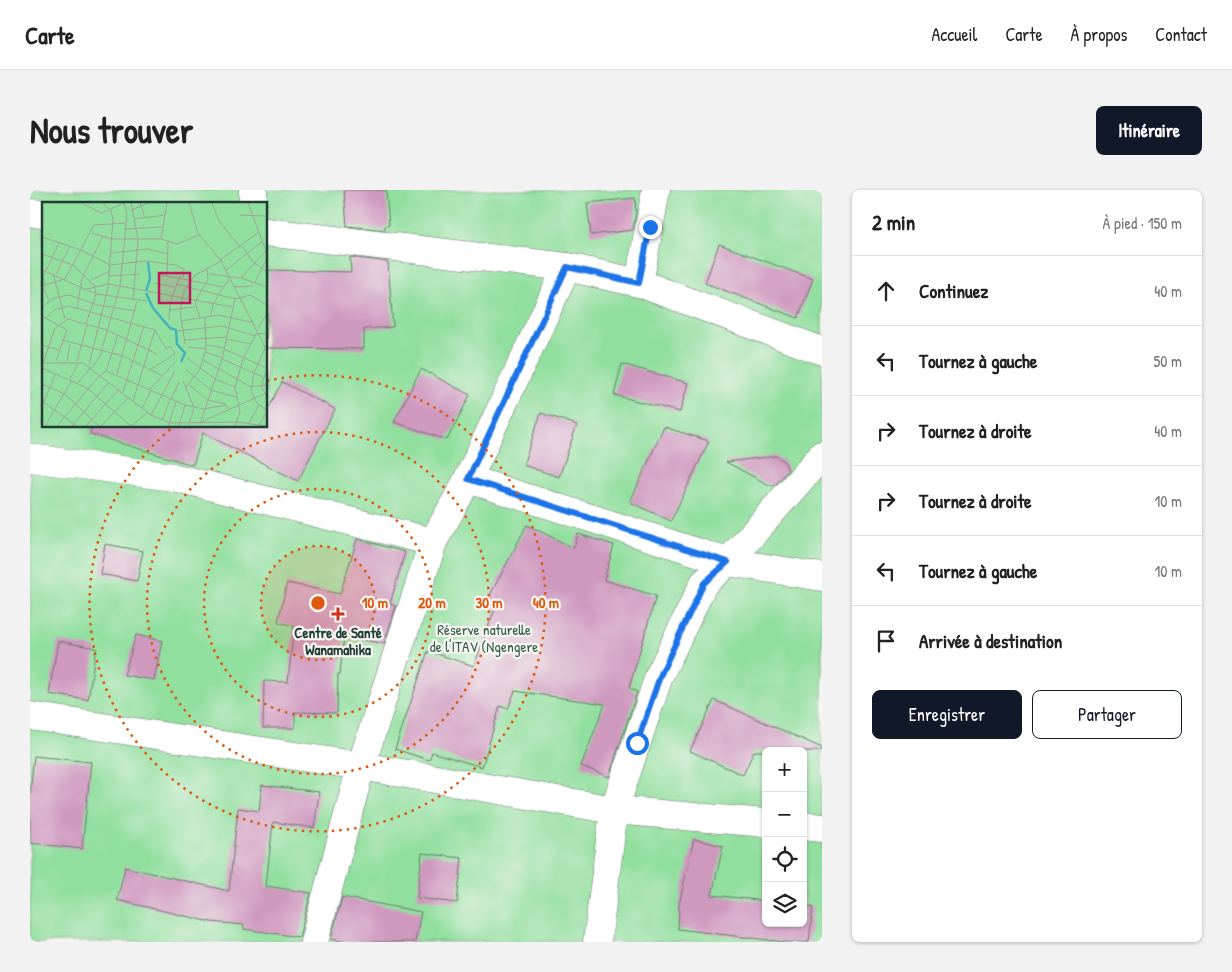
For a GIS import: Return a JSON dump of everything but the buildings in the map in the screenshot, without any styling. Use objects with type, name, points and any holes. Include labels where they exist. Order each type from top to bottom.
[{"type":"street","points":[[639,283],[656,190]]},
{"type":"street","points":[[268,232],[567,267],[639,283],[822,351]]},
{"type":"street","points":[[314,942],[361,766],[433,542],[468,479],[567,267]]},
{"type":"street","points":[[597,942],[614,810],[660,676],[704,583],[728,562],[822,454]]},
{"type":"street","points":[[30,458],[173,477],[433,542]]},
{"type":"street","points":[[468,479],[728,562],[822,577]]},
{"type":"street","points":[[30,716],[361,766],[614,810],[762,823]]},
{"type":"street","points":[[807,826],[822,828]]},
{"type":"green space","name":"Réserve naturelle de l'ITAV (Ngengere","points":[[30,190],[822,190],[822,942],[30,942]]},
{"type":"place","name":"Centre de Santé Wanamahika","points":[[338,614]]},
{"type":"route","points":[[637,743],[660,676],[704,583],[728,562],[468,479],[567,267],[639,283],[650,227]]}]
